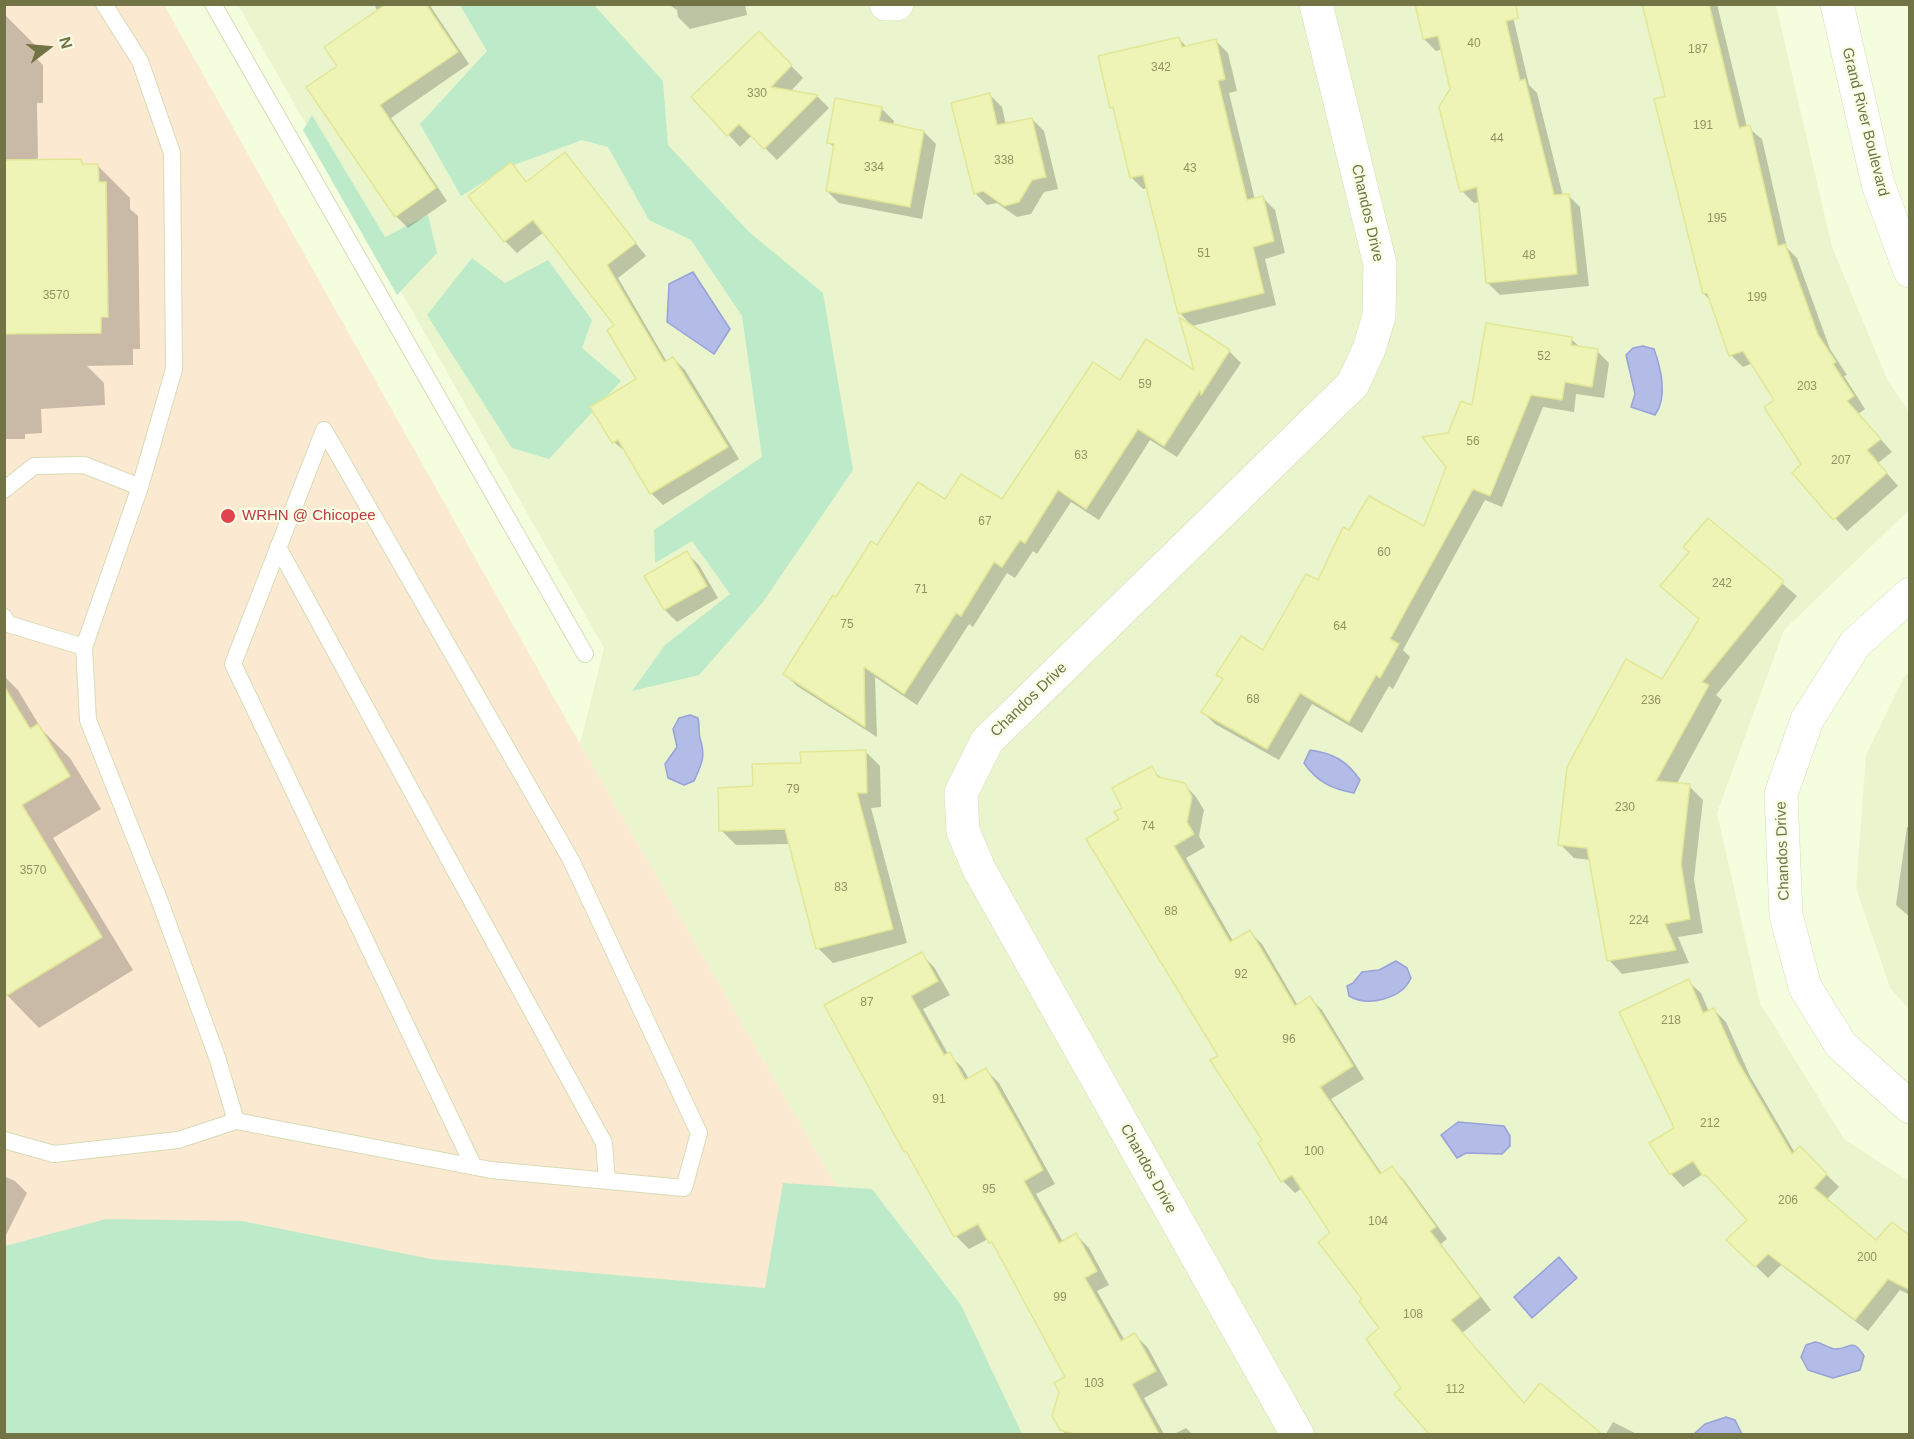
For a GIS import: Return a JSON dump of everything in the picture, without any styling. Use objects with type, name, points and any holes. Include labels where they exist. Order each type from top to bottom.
[{"type":"street","points":[[886,4],[897,4]]},
{"type":"street","name":"Chandos Drive","points":[[1297,1434],[979,869],[963,831],[961,793],[987,741],[1353,384],[1369,350],[1379,316],[1380,264],[1316,4]]},
{"type":"street","name":"Grand River Boulevard","points":[[1837,4],[1878,184],[1910,271]]},
{"type":"street","name":"Chandos Drive","points":[[1910,594],[1855,644],[1807,720],[1781,794],[1786,915],[1805,987],[1841,1045],[1910,1107]]},
{"type":"lane","points":[[104,4],[140,61],[172,153],[174,369],[140,487],[84,647],[88,720],[159,899],[217,1056],[236,1120]]},
{"type":"lane","points":[[213,4],[585,654]]},
{"type":"lane","points":[[4,1140],[54,1154],[178,1140],[236,1120],[490,1170],[684,1188],[699,1133],[571,860],[324,430],[233,664],[473,1165]]},
{"type":"lane","points":[[4,490],[34,466],[84,465],[140,487]]},
{"type":"lane","points":[[278,547],[604,1143],[607,1181]]},
{"type":"lane","points":[[4,617],[8,624],[84,647]]},
{"type":"shaded area","name":"WRHN @ Chicopee","points":[[5,5],[164,5],[580,744],[980,1434],[5,1434]]},
{"type":"shaded area","points":[[238,5],[1776,5],[1832,247],[1888,381],[1909,412],[1909,510],[1784,630],[1717,813],[1760,1003],[1844,1139],[1909,1181],[1909,1434],[980,1434],[580,744],[604,648]]},
{"type":"shaded area","points":[[460,5],[594,5],[663,81],[668,145],[749,232],[823,293],[853,470],[763,602],[699,675],[632,691],[665,645],[730,594],[692,541],[655,563],[654,530],[762,457],[742,316],[691,240],[649,220],[608,147],[582,140],[506,168],[461,196],[420,124],[487,51]]},
{"type":"shaded area","points":[[312,115],[385,237],[428,215],[437,253],[397,295],[303,130]]},
{"type":"shaded area","points":[[472,258],[505,283],[548,260],[592,320],[582,348],[621,381],[549,459],[512,448],[427,315]]},
{"type":"shaded area","points":[[1909,672],[1909,1009],[1890,988],[1856,888],[1866,755],[1904,677]]},
{"type":"shaded area","points":[[783,1183],[872,1189],[961,1305],[1022,1434],[5,1434],[5,1246],[106,1219],[242,1221],[431,1259],[765,1288]]},
{"type":"water","points":[[693,272],[730,329],[714,354],[667,322],[669,284]]},
{"type":"water","points":[[1643,346],[1654,349],[1661,374],[1661,400],[1655,415],[1631,407],[1635,394],[1626,355],[1633,348]]},
{"type":"water","points":[[690,715],[698,718],[703,755],[694,781],[684,785],[668,778],[665,764],[677,747],[673,729],[679,718]]},
{"type":"water","points":[[1310,750],[1326,753],[1345,763],[1360,780],[1354,793],[1332,787],[1314,775],[1304,763]]},
{"type":"water","points":[[1396,961],[1407,968],[1411,978],[1400,991],[1375,1001],[1365,1001],[1349,996],[1347,986],[1353,983],[1362,972],[1379,970]]},
{"type":"water","points":[[1458,1122],[1504,1126],[1510,1136],[1510,1146],[1502,1154],[1466,1153],[1457,1158],[1441,1135]]},
{"type":"water","points":[[1559,1257],[1577,1278],[1532,1318],[1514,1297]]},
{"type":"water","points":[[1815,1342],[1834,1349],[1853,1345],[1864,1356],[1860,1370],[1833,1378],[1808,1370],[1801,1357],[1806,1345]]},
{"type":"water","points":[[1726,1417],[1735,1420],[1742,1434],[1694,1434],[1705,1424]]},
{"type":"building","points":[[386,4],[426,4],[458,52],[380,105],[436,188],[395,217],[306,87],[337,66],[324,47]]},
{"type":"building","points":[[1415,4],[1516,4],[1518,18],[1506,21],[1520,81],[1525,79],[1554,195],[1569,194],[1577,274],[1486,283],[1477,187],[1460,192],[1439,107],[1450,89],[1438,36],[1423,39]]},
{"type":"building","points":[[1642,4],[1709,4],[1739,128],[1750,125],[1778,246],[1785,244],[1818,335],[1836,362],[1833,364],[1854,396],[1847,401],[1881,439],[1867,450],[1887,473],[1833,520],[1792,473],[1801,464],[1764,407],[1774,400],[1743,351],[1729,356],[1707,293],[1703,294],[1654,99],[1665,96]]},
{"type":"building","points":[[759,31],[792,65],[771,87],[818,95],[764,149],[739,124],[727,136],[691,97]]},
{"type":"building","points":[[1179,37],[1182,47],[1216,39],[1225,79],[1218,81],[1247,200],[1263,196],[1274,241],[1253,247],[1264,293],[1178,314],[1143,175],[1130,178],[1098,56]]},
{"type":"building","points":[[990,93],[997,125],[1032,118],[1046,177],[1032,180],[1019,202],[1004,206],[983,191],[974,194],[951,103]]},
{"type":"building","points":[[835,98],[882,107],[879,121],[924,131],[910,207],[826,191],[834,144],[827,143]]},
{"type":"building","points":[[565,152],[636,243],[607,265],[664,362],[673,357],[728,447],[650,494],[618,440],[612,443],[590,407],[636,379],[607,330],[614,325],[533,220],[504,242],[468,196],[511,162],[526,182]]},
{"type":"building","points":[[81,159],[82,164],[98,164],[99,182],[106,182],[108,317],[101,317],[101,333],[4,334],[4,160]]},
{"type":"building","points":[[1179,317],[1230,350],[1201,395],[1200,390],[1164,446],[1138,429],[1086,509],[1058,490],[1025,543],[1020,540],[1002,567],[994,562],[961,616],[956,613],[904,694],[864,667],[865,727],[783,674],[833,595],[836,597],[871,541],[877,545],[918,482],[945,499],[961,474],[1002,499],[1093,362],[1120,380],[1146,339],[1194,370]]},
{"type":"building","points":[[1486,323],[1572,337],[1571,345],[1598,349],[1592,387],[1565,382],[1562,400],[1531,395],[1490,496],[1473,489],[1390,639],[1399,644],[1380,678],[1376,675],[1349,722],[1300,693],[1267,749],[1201,712],[1223,679],[1216,675],[1241,636],[1263,650],[1306,574],[1318,580],[1343,527],[1349,530],[1369,496],[1424,526],[1446,467],[1422,437],[1448,433],[1461,401],[1472,405]]},
{"type":"building","points":[[1708,518],[1784,581],[1702,682],[1709,685],[1656,781],[1690,784],[1681,864],[1690,919],[1665,924],[1676,950],[1607,961],[1587,848],[1558,845],[1567,767],[1626,659],[1662,679],[1699,619],[1660,586],[1689,552],[1683,547]]},
{"type":"building","points":[[687,551],[707,586],[664,610],[644,576]]},
{"type":"building","points":[[4,686],[30,729],[38,724],[70,776],[22,805],[102,937],[4,997]]},
{"type":"building","points":[[866,750],[867,793],[857,793],[893,929],[816,949],[785,829],[719,831],[718,788],[753,786],[752,764],[801,763],[800,752]]},
{"type":"building","points":[[1152,766],[1158,777],[1185,783],[1192,797],[1187,822],[1194,834],[1174,846],[1230,942],[1250,930],[1295,1006],[1310,996],[1353,1066],[1320,1087],[1380,1174],[1392,1166],[1436,1227],[1430,1231],[1480,1297],[1451,1320],[1524,1403],[1540,1383],[1602,1434],[1429,1434],[1394,1394],[1401,1388],[1366,1339],[1379,1328],[1359,1301],[1362,1299],[1318,1242],[1330,1233],[1292,1175],[1281,1182],[1258,1143],[1262,1140],[1210,1060],[1218,1056],[1086,839],[1119,819],[1114,812],[1122,808],[1112,788]]},
{"type":"building","points":[[922,952],[938,981],[911,996],[944,1055],[950,1052],[965,1080],[986,1068],[1022,1131],[1043,1170],[1024,1181],[1059,1243],[1076,1233],[1097,1271],[1085,1278],[1121,1341],[1135,1333],[1156,1371],[1132,1384],[1159,1434],[1075,1434],[1060,1430],[1052,1416],[1059,1392],[1054,1383],[1065,1377],[992,1242],[989,1243],[978,1224],[954,1237],[906,1151],[904,1152],[824,1005]]},
{"type":"building","points":[[1689,979],[1703,1013],[1714,1008],[1738,1062],[1792,1154],[1800,1146],[1827,1174],[1814,1188],[1876,1240],[1892,1222],[1910,1236],[1910,1290],[1888,1279],[1855,1320],[1768,1254],[1755,1267],[1726,1240],[1747,1220],[1706,1175],[1703,1176],[1693,1161],[1670,1175],[1649,1143],[1674,1128],[1619,1012]]},
{"type":"place","name":"WRHN @ Chicopee","points":[[228,516]]}]
